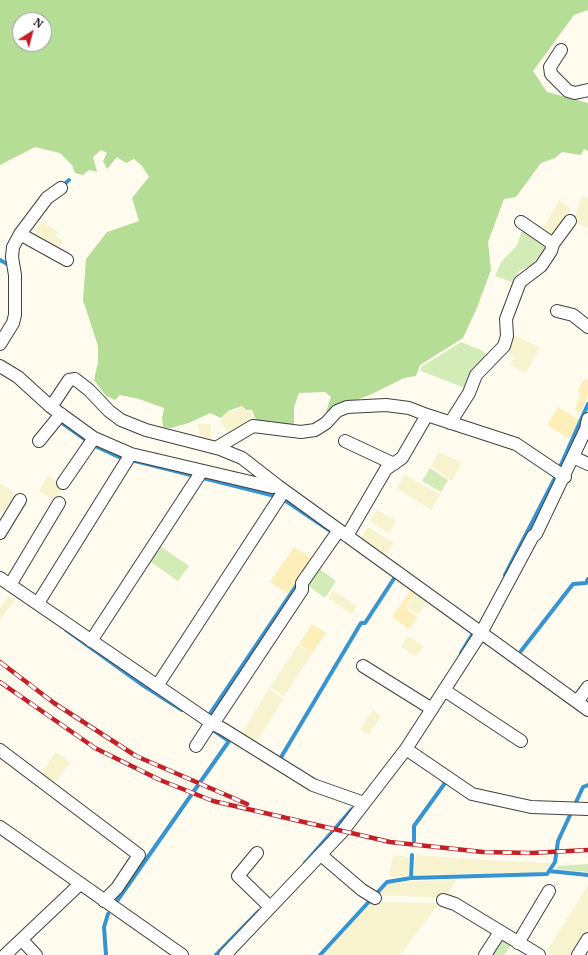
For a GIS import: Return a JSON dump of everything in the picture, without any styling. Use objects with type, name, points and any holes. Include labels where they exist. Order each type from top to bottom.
[{"type":"street","points":[[561,50],[550,67],[551,74],[568,91],[575,93],[588,90]]},
{"type":"street","points":[[0,344],[13,323],[15,315],[15,275],[12,256],[13,247],[20,234],[47,198],[62,188]]},
{"type":"street","points":[[450,423],[469,393],[476,375],[504,346],[508,336],[506,319],[520,282],[541,266],[551,251],[553,244],[570,221]]},
{"type":"street","points":[[522,222],[553,244]]},
{"type":"street","points":[[20,234],[67,260]]},
{"type":"street","points":[[557,311],[573,315],[588,327]]},
{"type":"street","points":[[0,366],[18,377],[56,415],[92,442],[129,457],[199,475],[272,487],[478,630],[588,710]]},
{"type":"street","points":[[39,440],[56,415],[69,380],[74,379],[88,390],[109,411],[122,420],[146,430],[216,448],[242,458],[281,493]]},
{"type":"street","points":[[216,448],[253,426],[301,432],[315,430],[326,423],[337,411],[347,407],[386,405],[410,408],[450,423],[516,444],[559,473]]},
{"type":"street","points":[[196,746],[209,724],[302,590],[302,583],[386,469],[402,458],[427,415]]},
{"type":"street","points":[[225,955],[267,904],[321,855],[361,801],[406,749],[429,708],[444,690],[533,536],[536,534],[559,473],[574,457],[586,430],[588,419]]},
{"type":"street","points":[[345,441],[394,464]]},
{"type":"street","points":[[63,483],[92,442]]},
{"type":"street","points":[[38,603],[129,457]]},
{"type":"street","points":[[574,457],[588,464]]},
{"type":"street","points":[[91,641],[199,475]]},
{"type":"street","points":[[157,686],[281,493]]},
{"type":"street","points":[[0,532],[20,500]]},
{"type":"street","points":[[10,585],[59,503]]},
{"type":"street","points":[[0,578],[157,686],[209,724],[223,729],[313,785],[361,801]]},
{"type":"street","points":[[363,666],[429,708]]},
{"type":"street","points":[[577,702],[588,687]]},
{"type":"street","points":[[444,690],[521,741]]},
{"type":"street","points":[[406,749],[472,794],[531,807],[588,809]]},
{"type":"street","points":[[2,756],[139,855],[116,888],[104,901]]},
{"type":"street","points":[[0,827],[182,955]]},
{"type":"street","points":[[257,853],[238,876],[267,904]]},
{"type":"street","points":[[321,855],[373,897]]},
{"type":"street","points":[[5,955],[80,884]]},
{"type":"street","points":[[518,943],[549,891]]},
{"type":"street","points":[[443,900],[455,904],[539,955]]},
{"type":"street","points":[[485,955],[500,932]]},
{"type":"street","points":[[578,955],[588,939]]},
{"type":"street","points":[[22,940],[36,955]]},
{"type":"shaded area","points":[[582,196],[588,198],[588,228],[573,222]]},
{"type":"shaded area","points":[[559,200],[571,209],[552,237],[542,231]]},
{"type":"shaded area","points":[[41,221],[58,232],[56,236],[63,241],[58,250],[33,234]]},
{"type":"shaded area","points":[[513,335],[540,347],[526,373],[510,365],[515,357],[506,351]]},
{"type":"shaded area","points":[[242,407],[246,412],[251,411],[255,424],[230,437],[221,421],[228,411],[233,412]]},
{"type":"shaded area","points":[[198,424],[211,424],[211,441],[200,439]]},
{"type":"shaded area","points":[[438,452],[462,462],[452,481],[431,466]]},
{"type":"shaded area","points":[[404,475],[440,494],[431,510],[397,488]]},
{"type":"shaded area","points":[[48,476],[64,486],[54,501],[39,491]]},
{"type":"shaded area","points":[[0,484],[15,493],[3,513],[0,511]]},
{"type":"shaded area","points":[[377,510],[396,521],[389,533],[370,521]]},
{"type":"shaded area","points":[[368,527],[394,543],[386,555],[361,538]]},
{"type":"shaded area","points":[[333,590],[357,606],[352,615],[328,598]]},
{"type":"shaded area","points":[[417,593],[428,601],[418,615],[407,608]]},
{"type":"shaded area","points":[[9,596],[15,600],[0,620],[0,608]]},
{"type":"shaded area","points":[[408,636],[424,646],[416,657],[401,647]]},
{"type":"shaded area","points":[[298,645],[312,654],[284,696],[270,687]]},
{"type":"shaded area","points":[[269,689],[284,699],[258,739],[249,739],[241,734]]},
{"type":"shaded area","points":[[373,710],[381,716],[368,735],[360,730]]},
{"type":"shaded area","points":[[56,752],[70,763],[54,784],[40,774]]},
{"type":"shaded area","points":[[393,855],[410,857],[408,876],[389,877]]},
{"type":"shaded area","points":[[416,855],[551,863],[544,872],[414,875]]},
{"type":"shaded area","points":[[456,880],[447,897],[443,898],[379,895],[388,884],[413,881]]},
{"type":"shaded area","points":[[588,885],[588,928],[571,955],[554,955],[547,951]]},
{"type":"shaded area","points":[[371,902],[439,903],[400,955],[323,955]]},
{"type":"green space","points":[[0,0],[588,0],[588,10],[574,15],[533,71],[547,92],[588,103],[588,151],[584,149],[581,155],[562,152],[555,158],[541,163],[516,197],[504,199],[488,242],[491,270],[476,310],[463,338],[420,365],[416,376],[404,378],[372,394],[346,404],[330,415],[326,412],[331,397],[325,392],[299,393],[294,407],[294,429],[257,423],[252,410],[246,410],[242,406],[228,411],[221,418],[210,413],[189,423],[171,428],[163,427],[162,419],[164,408],[139,399],[120,395],[115,400],[106,396],[94,380],[98,362],[98,346],[83,300],[86,259],[107,232],[139,221],[132,198],[149,177],[142,166],[134,159],[126,163],[117,157],[107,169],[103,161],[107,153],[101,150],[93,157],[97,172],[89,170],[83,175],[75,173],[72,165],[60,153],[35,147],[0,165]]},
{"type":"green space","points":[[523,228],[546,246],[532,265],[519,271],[512,282],[495,276],[501,262],[517,245]]},
{"type":"green space","points":[[461,342],[483,351],[486,355],[472,371],[465,388],[421,371],[421,367]]},
{"type":"green space","points":[[430,468],[448,480],[441,492],[422,481]]},
{"type":"green space","points":[[160,546],[189,566],[178,581],[149,561]]},
{"type":"green space","points":[[317,567],[336,581],[325,598],[306,584]]},
{"type":"green space","points":[[588,864],[588,872],[556,869],[558,866]]},
{"type":"green space","points":[[505,940],[512,944],[504,955],[489,955],[498,941]]},
{"type":"sand","points":[[585,378],[588,380],[588,395],[580,413],[575,409],[580,395],[578,389]]},
{"type":"sand","points":[[558,407],[579,420],[570,439],[547,425]]},
{"type":"sand","points":[[294,547],[312,559],[288,594],[270,582]]},
{"type":"sand","points":[[411,590],[416,593],[405,608],[417,617],[409,629],[392,617]]},
{"type":"sand","points":[[312,624],[326,633],[312,653],[299,644]]},
{"type":"waterway","points":[[62,186],[69,180]]},
{"type":"waterway","points":[[0,260],[9,265]]},
{"type":"waterway","points":[[505,575],[556,476],[588,404]]},
{"type":"waterway","points":[[58,420],[93,445],[119,457],[275,496],[286,501],[335,534]]},
{"type":"waterway","points":[[280,759],[361,623],[365,623],[395,577]]},
{"type":"waterway","points":[[521,651],[573,584],[586,583],[588,579]]},
{"type":"waterway","points":[[207,718],[298,583]]},
{"type":"waterway","points":[[66,630],[141,684],[182,710]]},
{"type":"waterway","points":[[461,653],[475,630]]},
{"type":"waterway","points":[[117,901],[229,741],[213,730]]},
{"type":"waterway","points":[[414,841],[414,826],[445,783]]},
{"type":"waterway","points":[[320,955],[387,882],[411,878],[547,874],[555,862],[558,841],[583,787],[588,785]]},
{"type":"waterway","points":[[305,863],[352,809]]},
{"type":"waterway","points":[[411,878],[412,855]]},
{"type":"waterway","points":[[549,871],[588,875]]},
{"type":"waterway","points":[[216,955],[259,911]]},
{"type":"waterway","points":[[106,955],[104,927],[108,914]]},
{"type":"railway","points":[[0,662],[54,703],[136,756],[247,804]]},
{"type":"railway","points":[[0,682],[95,748],[160,780],[213,801],[390,842],[483,852],[531,853],[588,850]]}]
